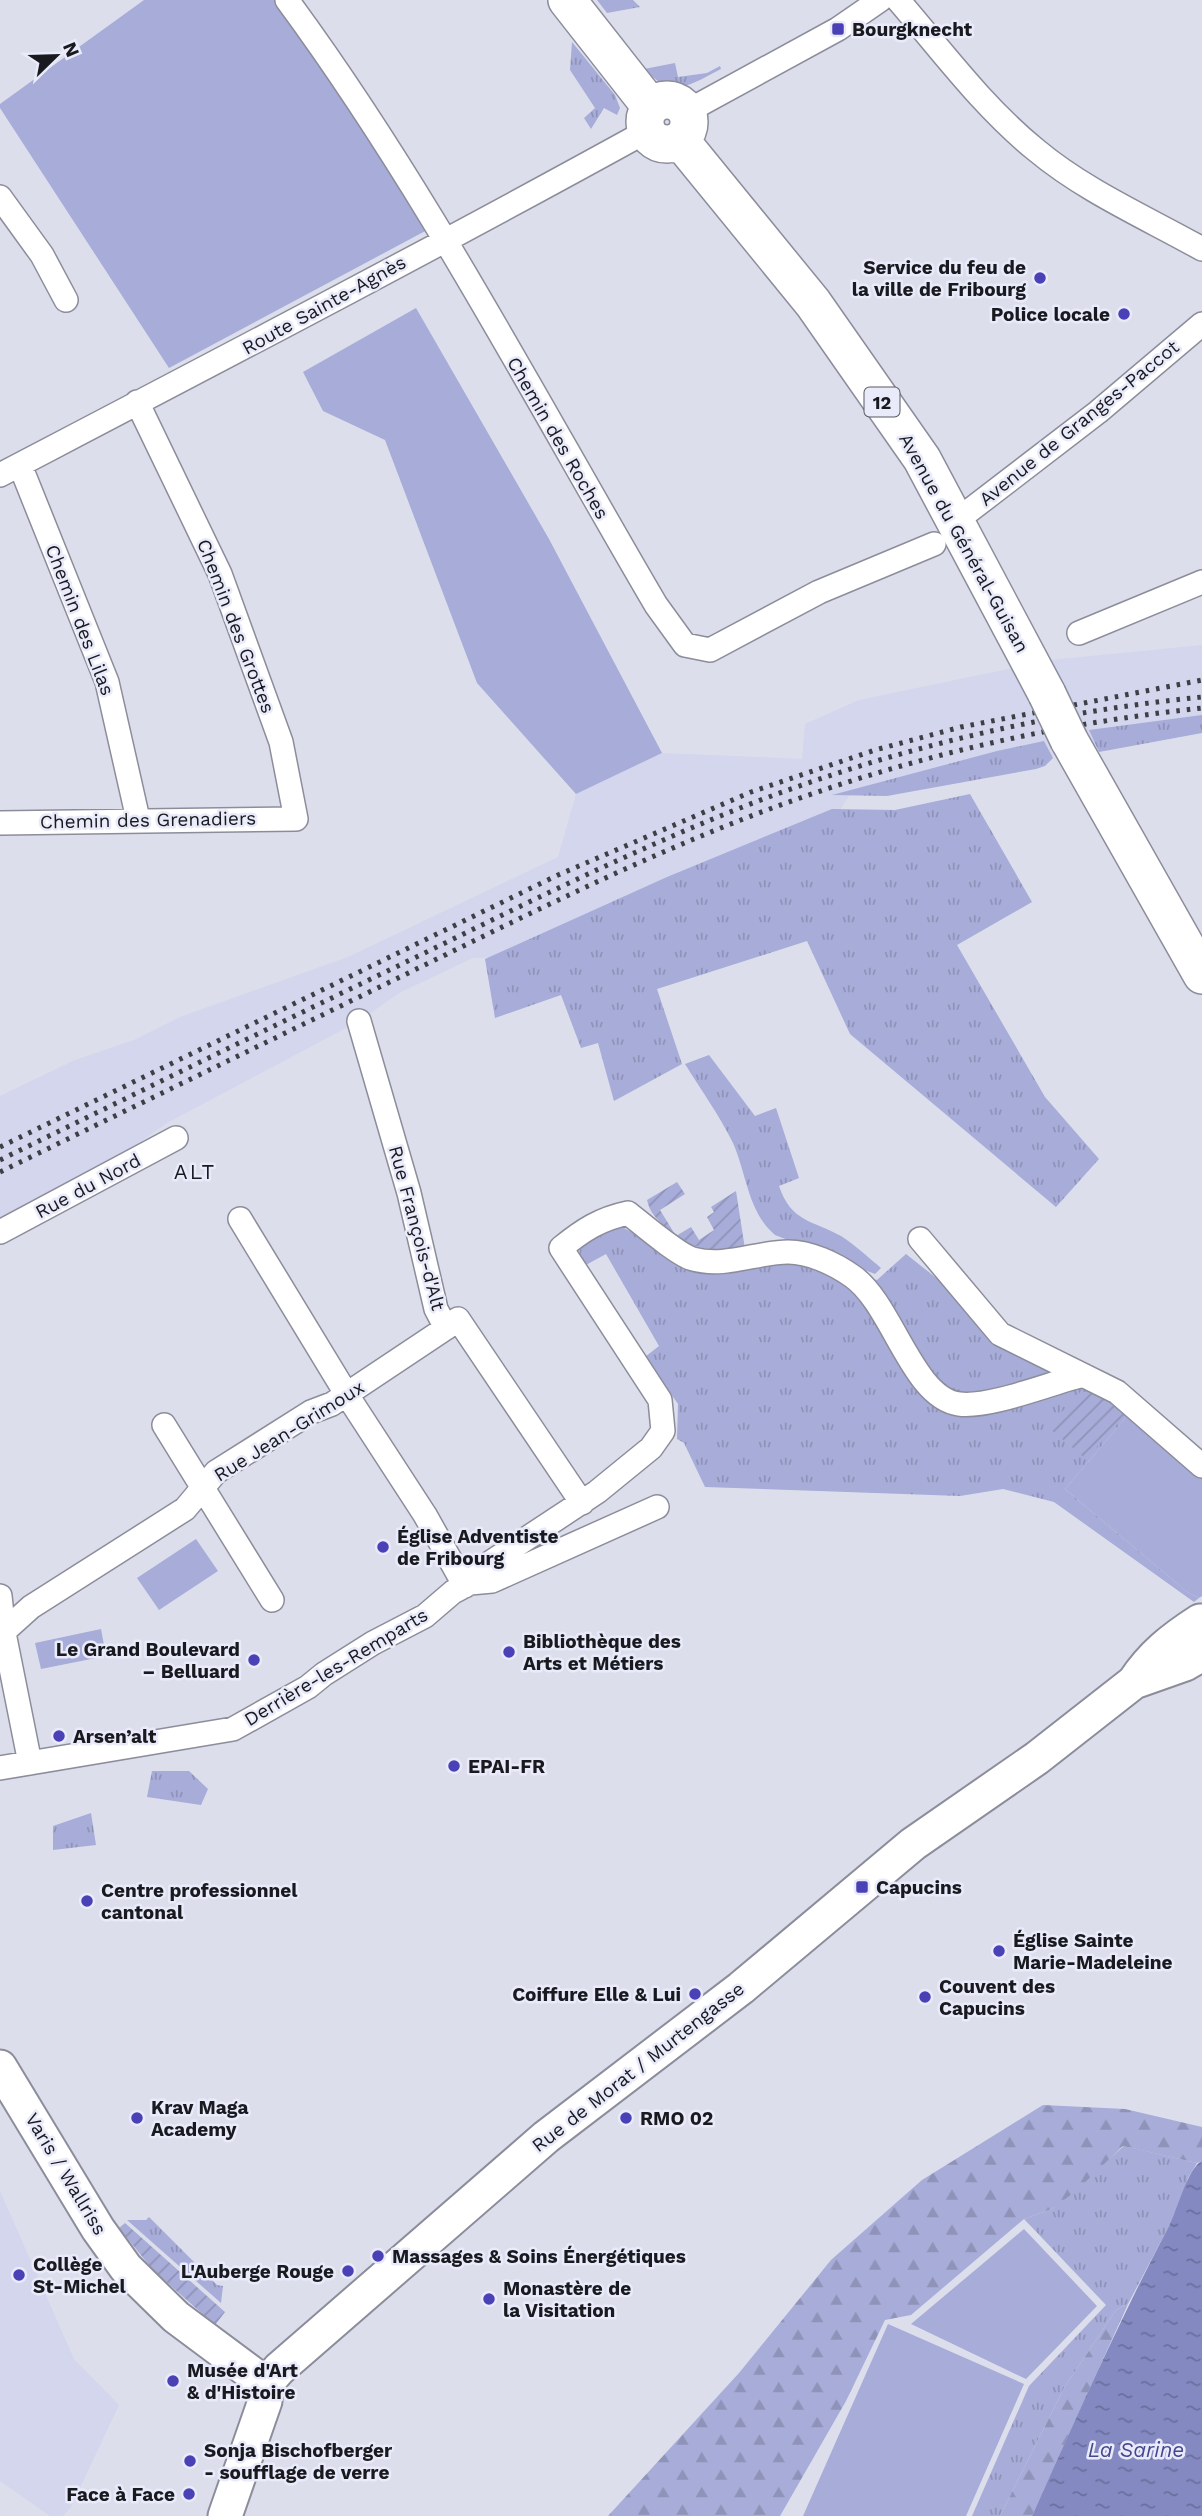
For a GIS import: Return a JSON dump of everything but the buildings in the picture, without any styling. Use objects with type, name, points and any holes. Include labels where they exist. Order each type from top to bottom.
[{"type":"main road","name":"Avenue du Général-Guisan","points":[[567,0],[813,303],[922,459],[945,532],[1047,694],[1069,740],[1202,975]]},
{"type":"main road","points":[[1134,1682],[1149,1660],[1171,1639],[1200,1621]]},
{"type":"main road","points":[[1134,1682],[1202,1654]]},
{"type":"main road","name":"Rue de Morat / Murtengasse","points":[[266,2384],[279,2369],[545,2137],[741,1988],[913,1844],[1037,1758],[1134,1682]]},
{"type":"main road","name":"Varis / Wallriss","points":[[0,2067],[97,2229],[126,2268],[176,2317],[266,2384]]},
{"type":"main road","points":[[225,2516],[265,2401],[266,2384]]},
{"type":"street","name":"Chemin des Roches","points":[[287,0],[323,49],[442,239],[656,605],[685,645],[710,650],[820,592],[945,532]]},
{"type":"street","name":"Route Sainte-Agnès","points":[[10,470],[244,349],[442,239],[829,35],[880,0]]},
{"type":"street","points":[[898,0],[980,97],[1035,150],[1072,176],[1202,249]]},
{"type":"street","points":[[0,197],[42,254],[66,300]]},
{"type":"street","name":"Avenue de Granges-Paccot","points":[[945,532],[1098,412],[1202,324]]},
{"type":"street","name":"Chemin des Grottes","points":[[137,402],[220,575],[281,743],[296,819]]},
{"type":"street","name":"Chemin des Lilas","points":[[10,470],[107,682],[138,819]]},
{"type":"street","points":[[1079,634],[1202,582]]},
{"type":"street","name":"Chemin des Grenadiers","points":[[0,823],[138,819],[296,819]]},
{"type":"street","name":"Rue François-d'Alt","points":[[359,1021],[409,1193],[436,1309],[446,1328],[458,1320],[582,1503]]},
{"type":"street","name":"Rue du Nord","points":[[0,1232],[176,1138]]},
{"type":"street","name":"Derrière-les-Remparts","points":[[0,1768],[233,1728],[308,1687],[373,1643],[405,1628],[467,1584],[485,1566],[582,1503],[651,1448],[663,1431],[660,1400],[561,1248],[584,1229],[607,1218],[628,1213],[692,1259],[738,1260],[789,1252],[815,1256],[843,1271],[875,1296],[922,1375],[936,1392],[957,1404],[985,1403],[1083,1375]]},
{"type":"street","points":[[240,1219],[467,1584]]},
{"type":"street","points":[[920,1239],[1000,1334],[1117,1392],[1202,1466]]},
{"type":"street","name":"Rue Jean-Grimoux","points":[[2,1634],[31,1607],[185,1509],[216,1472],[311,1412],[347,1395],[446,1328]]},
{"type":"street","points":[[164,1425],[272,1600]]},
{"type":"street","name":"Derrière-les-Remparts","points":[[467,1584],[492,1581],[657,1507]]},
{"type":"street","points":[[0,1596],[2,1634],[30,1763]]},
{"type":"shaded area","points":[[1202,645],[1202,724],[1015,764],[850,794],[829,827],[558,956],[473,958],[399,993],[359,1021],[167,1123],[37,1214],[0,1227],[0,1096],[75,1060],[134,1040],[180,1017],[348,957],[558,857],[576,794],[662,753],[802,759],[805,724],[859,700],[1051,660]]},
{"type":"shaded area","name":"Collège St-Michel","points":[[0,2191],[74,2359],[119,2405],[71,2507],[63,2516],[50,2516],[0,2481]]},
{"type":"green space","points":[[144,0],[276,0],[429,229],[169,368],[0,108],[0,104]]},
{"type":"green space","points":[[597,0],[633,0],[640,7],[607,13]]},
{"type":"green space","points":[[572,42],[615,95],[620,108],[617,115],[604,108],[591,129],[584,118],[595,108],[570,70]]},
{"type":"green space","points":[[675,63],[678,77],[707,73],[720,66],[721,69],[690,84],[672,87],[654,78],[644,69]]},
{"type":"green space","points":[[416,308],[549,539],[662,753],[576,794],[477,683],[385,440],[323,411],[303,372]]},
{"type":"green space","points":[[1202,715],[1202,733],[1099,752],[1089,730]]},
{"type":"green space","points":[[1044,741],[1053,758],[1045,766],[1036,769],[887,796],[832,795],[997,751]]},
{"type":"green space","points":[[970,794],[1032,902],[957,945],[1045,1097],[1099,1159],[1056,1207],[850,1034],[807,941],[657,989],[682,1064],[614,1101],[598,1043],[581,1048],[561,995],[495,1018],[485,959],[667,877],[832,809],[895,810]]},
{"type":"green space","points":[[709,1055],[755,1116],[776,1108],[799,1178],[779,1186],[790,1207],[804,1218],[841,1236],[856,1247],[881,1268],[875,1274],[775,1235],[766,1226],[749,1192],[733,1143],[685,1064]]},
{"type":"green space","points":[[677,1182],[685,1194],[660,1210],[676,1236],[691,1227],[699,1240],[714,1230],[707,1217],[714,1212],[711,1207],[736,1191],[745,1249],[702,1248],[683,1241],[674,1235],[665,1227],[652,1212],[647,1200]]},
{"type":"green space","points":[[604,1228],[624,1228],[685,1262],[791,1259],[816,1265],[854,1285],[932,1399],[1072,1385],[1105,1392],[1129,1414],[1065,1489],[1187,1592],[1199,1598],[1194,1602],[1054,1502],[1003,1489],[960,1496],[705,1487],[684,1443],[677,1439],[678,1404],[645,1357],[659,1346],[606,1254],[584,1266],[579,1256],[580,1245]]},
{"type":"green space","points":[[906,1254],[1056,1373],[968,1396],[952,1391],[937,1381],[908,1348],[865,1277],[877,1280]]},
{"type":"green space","points":[[1081,1391],[1102,1396],[1125,1415],[1086,1459],[1048,1427]]},
{"type":"green space","points":[[1129,1414],[1202,1477],[1202,1596],[1199,1598],[1187,1592],[1065,1489]]},
{"type":"green space","points":[[196,1539],[218,1571],[159,1610],[137,1578]]},
{"type":"green space","points":[[101,1629],[106,1656],[41,1669],[35,1643]]},
{"type":"green space","points":[[152,1771],[189,1771],[208,1789],[201,1805],[147,1797]]},
{"type":"green space","points":[[91,1813],[96,1845],[53,1850],[53,1826]]},
{"type":"green space","points":[[1043,2105],[1125,2109],[1202,2127],[1202,2161],[1197,2163],[1123,2146],[1077,2190],[1052,2209],[1024,2219],[911,2315],[885,2320],[846,2401],[780,2516],[608,2516],[739,2373],[831,2260],[922,2180]]},
{"type":"green space","points":[[1124,2146],[1197,2163],[1188,2178],[1180,2205],[1128,2304],[1116,2310],[1064,2388],[1000,2516],[972,2516],[1029,2386],[1106,2305],[1024,2219],[1052,2209]]},
{"type":"green space","points":[[149,2217],[217,2285],[223,2286],[221,2303],[127,2220],[146,2220]]},
{"type":"green space","points":[[125,2223],[225,2312],[215,2325],[153,2270],[119,2228]]},
{"type":"green space","points":[[1024,2229],[1097,2306],[1026,2379],[911,2324]]},
{"type":"green space","points":[[1128,2304],[1032,2516],[1000,2516],[1064,2388],[1116,2310]]},
{"type":"green space","points":[[888,2324],[1024,2384],[966,2516],[803,2516]]},
{"type":"water","name":"La Sarine","points":[[1202,2161],[1202,2516],[1032,2516],[1115,2334],[1169,2226],[1188,2180]]},
{"type":"railway","points":[[0,1147],[558,875],[751,792],[875,750],[961,727],[1202,680]]},
{"type":"railway","points":[[0,1160],[577,879],[753,803],[862,765],[974,735],[1088,712],[1202,697]]},
{"type":"railway","points":[[0,1172],[577,891],[667,850],[759,813],[867,776],[977,746],[1089,724],[1202,708]]},
{"type":"place","name":"Bourgknecht","points":[[838,29]]},
{"type":"place","name":"Service du feu de la ville de Fribourg","points":[[1040,278]]},
{"type":"place","name":"Police locale","points":[[1124,314]]},
{"type":"place","name":"Église Adventiste de Fribourg","points":[[383,1547]]},
{"type":"place","name":"Bibliothèque des Arts et Métiers","points":[[509,1652]]},
{"type":"place","name":"Le Grand Boulevard – Belluard","points":[[254,1660]]},
{"type":"place","name":"Arsen’alt","points":[[59,1736]]},
{"type":"place","name":"EPAI-FR","points":[[454,1766]]},
{"type":"place","name":"Capucins","points":[[862,1887]]},
{"type":"place","name":"Centre professionnel cantonal","points":[[87,1901]]},
{"type":"place","name":"Église Sainte Marie-Madeleine","points":[[999,1951]]},
{"type":"place","name":"Coiffure Elle & Lui","points":[[695,1994]]},
{"type":"place","name":"Couvent des Capucins","points":[[925,1997]]},
{"type":"place","name":"Krav Maga Academy","points":[[137,2118]]},
{"type":"place","name":"RMO 02","points":[[626,2118]]},
{"type":"place","name":"Massages & Soins Énergétiques","points":[[378,2256]]},
{"type":"place","name":"L'Auberge Rouge","points":[[348,2271]]},
{"type":"place","name":"Collège St-Michel","points":[[19,2275]]},
{"type":"place","name":"Monastère de la Visitation","points":[[489,2299]]},
{"type":"place","name":"Musée d'Art & d'Histoire","points":[[173,2381]]},
{"type":"place","name":"Sonja Bischofberger - soufflage de verre","points":[[190,2461]]},
{"type":"place","name":"Face à Face","points":[[189,2494]]},
{"type":"district","name":"ALT","points":[[195,1171]]}]
